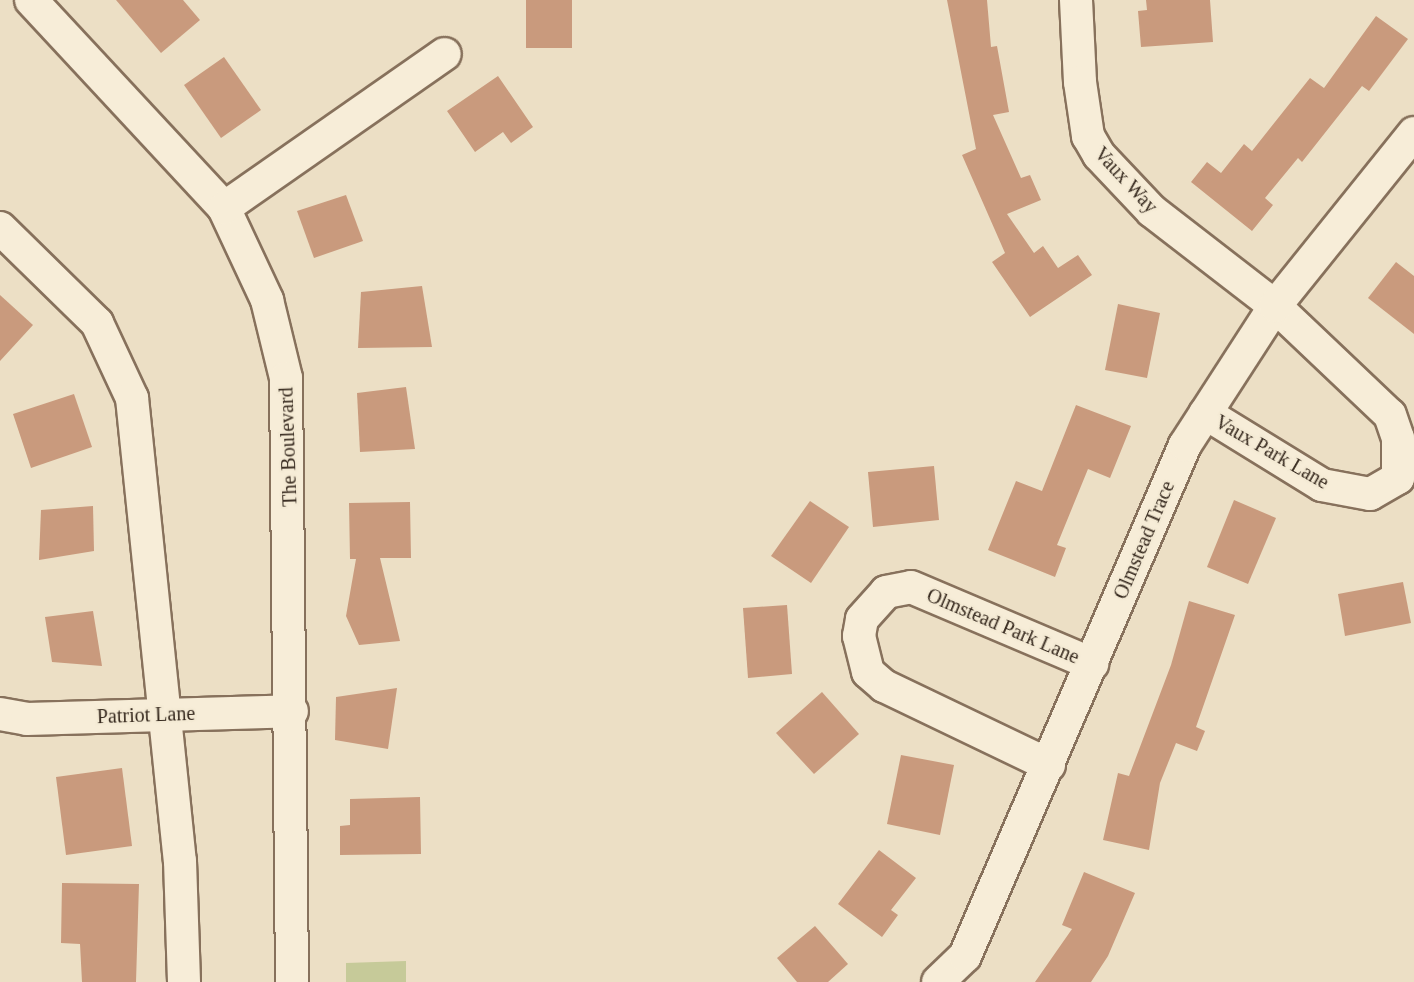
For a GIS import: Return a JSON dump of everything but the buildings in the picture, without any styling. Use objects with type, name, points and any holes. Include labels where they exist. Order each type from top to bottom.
[{"type":"street","name":"The Boulevard","points":[[31,0],[224,208],[267,300],[286,378],[292,711],[292,982]]},
{"type":"street","name":"Vaux Way","points":[[1076,0],[1080,82],[1088,136],[1099,155],[1152,211],[1275,306]]},
{"type":"street","points":[[224,208],[446,54]]},
{"type":"street","name":"Olmstead Trace","points":[[938,982],[965,956],[1185,445],[1275,306],[1414,133]]},
{"type":"street","points":[[0,228],[97,323],[132,398],[180,861],[184,982]]},
{"type":"street","name":"Vaux Park Lane","points":[[1205,413],[1322,485],[1370,494],[1398,478],[1398,438],[1390,415],[1275,306]]},
{"type":"street","name":"Olmstead Park Lane","points":[[1049,765],[884,686],[868,672],[859,636],[862,619],[886,592],[911,587],[1092,664]]},
{"type":"street","name":"Patriot Lane","points":[[0,714],[27,719],[292,711]]},
{"type":"green space","points":[[406,961],[406,982],[346,982],[346,963]]}]
